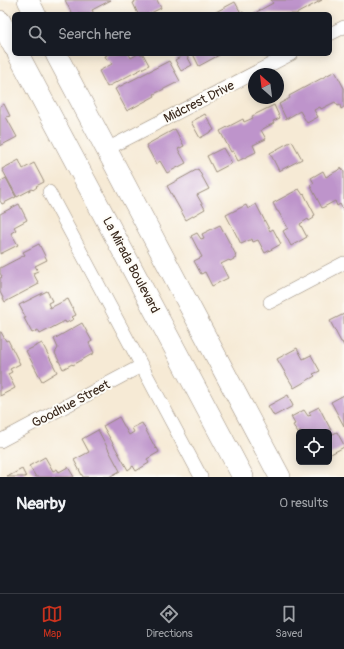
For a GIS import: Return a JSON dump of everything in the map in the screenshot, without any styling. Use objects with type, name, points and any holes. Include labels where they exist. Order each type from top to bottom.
[{"type":"main road","points":[[28,0],[34,12]]},
{"type":"main road","points":[[0,21],[12,43]]},
{"type":"main road","name":"La Mirada Boulevard","points":[[19,56],[243,477]]},
{"type":"main road","points":[[57,56],[280,477]]},
{"type":"street","points":[[332,33],[344,27]]},
{"type":"street","name":"Midcrest Drive","points":[[107,149],[287,56]]},
{"type":"street","points":[[49,192],[201,477]]},
{"type":"street","points":[[270,302],[344,263]]},
{"type":"street","name":"Goodhue Street","points":[[0,441],[141,366]]},
{"type":"building","points":[[65,0],[111,0],[92,10],[93,12],[71,12]]},
{"type":"building","points":[[134,0],[157,0],[161,8],[153,12],[137,12],[133,3],[135,2]]},
{"type":"building","points":[[271,0],[322,0],[300,12],[257,12],[273,3]]},
{"type":"building","points":[[235,2],[240,12],[216,12]]},
{"type":"building","points":[[105,56],[130,56],[131,58],[134,56],[144,56],[149,65],[107,87],[99,71],[112,64],[109,59],[107,60]]},
{"type":"building","points":[[182,56],[187,56],[192,65],[181,71],[175,60]]},
{"type":"building","points":[[194,56],[217,56],[199,66]]},
{"type":"building","points":[[169,61],[180,81],[154,94],[155,96],[127,111],[115,89]]},
{"type":"building","points":[[335,71],[344,88],[344,107],[341,109],[340,105],[338,106],[335,102],[321,109],[320,107],[314,110],[318,117],[307,123],[300,111],[286,119],[279,104],[284,104],[284,101],[290,98],[289,96]]},
{"type":"building","points":[[4,104],[10,116],[6,117],[17,137],[0,146],[0,106]]},
{"type":"building","points":[[274,105],[280,118],[273,121],[274,123],[261,130],[266,139],[253,145],[256,152],[238,161],[233,151],[231,152],[220,131],[243,119],[244,122],[253,118],[252,116]]},
{"type":"building","points":[[205,114],[214,130],[200,138],[191,122]]},
{"type":"building","points":[[175,129],[184,146],[178,149],[186,163],[167,173],[160,161],[156,164],[146,145]]},
{"type":"building","points":[[292,141],[302,159],[279,171],[270,153]]},
{"type":"building","points":[[223,148],[232,163],[215,172],[207,156]]},
{"type":"building","points":[[19,160],[23,169],[34,163],[44,182],[36,186],[37,187],[33,190],[32,189],[17,197],[2,169]]},
{"type":"building","points":[[342,168],[344,172],[344,212],[340,204],[337,206],[335,201],[322,208],[310,185],[314,183],[311,178],[323,171],[326,177]]},
{"type":"building","points":[[198,169],[209,189],[197,195],[205,209],[186,220],[167,186]]},
{"type":"building","points":[[6,178],[16,197],[2,204],[0,201],[0,182]]},
{"type":"building","points":[[299,189],[303,195],[304,194],[315,215],[313,216],[314,218],[309,221],[308,219],[300,224],[307,237],[291,246],[283,231],[288,228],[273,203]]},
{"type":"building","points":[[19,204],[27,220],[14,227],[16,230],[11,233],[18,245],[0,254],[0,214]]},
{"type":"building","points":[[256,204],[270,231],[273,229],[281,244],[265,253],[258,240],[253,242],[252,239],[241,244],[226,215],[246,205],[248,209]]},
{"type":"building","points":[[220,225],[236,255],[236,258],[221,264],[228,278],[212,286],[205,272],[201,274],[194,261],[202,257],[191,236],[197,233],[201,239],[204,238],[202,234]]},
{"type":"building","points":[[39,244],[47,260],[35,266],[38,271],[33,273],[39,284],[5,302],[0,292],[0,278],[2,277],[0,268],[25,255],[23,252]]},
{"type":"building","points":[[47,291],[52,301],[48,303],[50,308],[68,299],[76,315],[72,317],[74,319],[66,323],[65,321],[40,334],[38,330],[32,333],[19,305]]},
{"type":"building","points":[[344,314],[344,346],[330,321]]},
{"type":"building","points":[[82,323],[92,341],[89,343],[94,353],[63,369],[55,353],[58,348],[54,339]]},
{"type":"building","points":[[0,332],[6,341],[8,340],[20,364],[10,369],[12,372],[8,374],[15,388],[0,396]]},
{"type":"building","points":[[42,343],[57,372],[42,381],[26,351]]},
{"type":"building","points":[[297,348],[303,359],[311,355],[320,371],[313,374],[315,376],[294,388],[277,359]]},
{"type":"building","points":[[288,395],[293,406],[274,416],[268,406]]},
{"type":"building","points":[[344,395],[344,426],[331,402]]},
{"type":"building","points":[[319,407],[330,429],[296,430],[293,425],[295,424],[291,417],[304,410],[308,416],[311,415],[309,412]]},
{"type":"building","points":[[119,417],[129,435],[134,432],[132,428],[142,423],[159,452],[147,459],[149,463],[136,471],[133,466],[128,470],[103,426]]},
{"type":"building","points":[[98,430],[120,471],[109,477],[83,477],[74,460],[89,452],[82,439]]},
{"type":"building","points":[[332,432],[333,434],[337,432],[344,447],[332,453]]},
{"type":"building","points":[[45,457],[53,471],[57,469],[59,472],[68,467],[74,477],[36,477],[29,466]]},
{"type":"building","points":[[22,469],[26,477],[7,477]]}]
